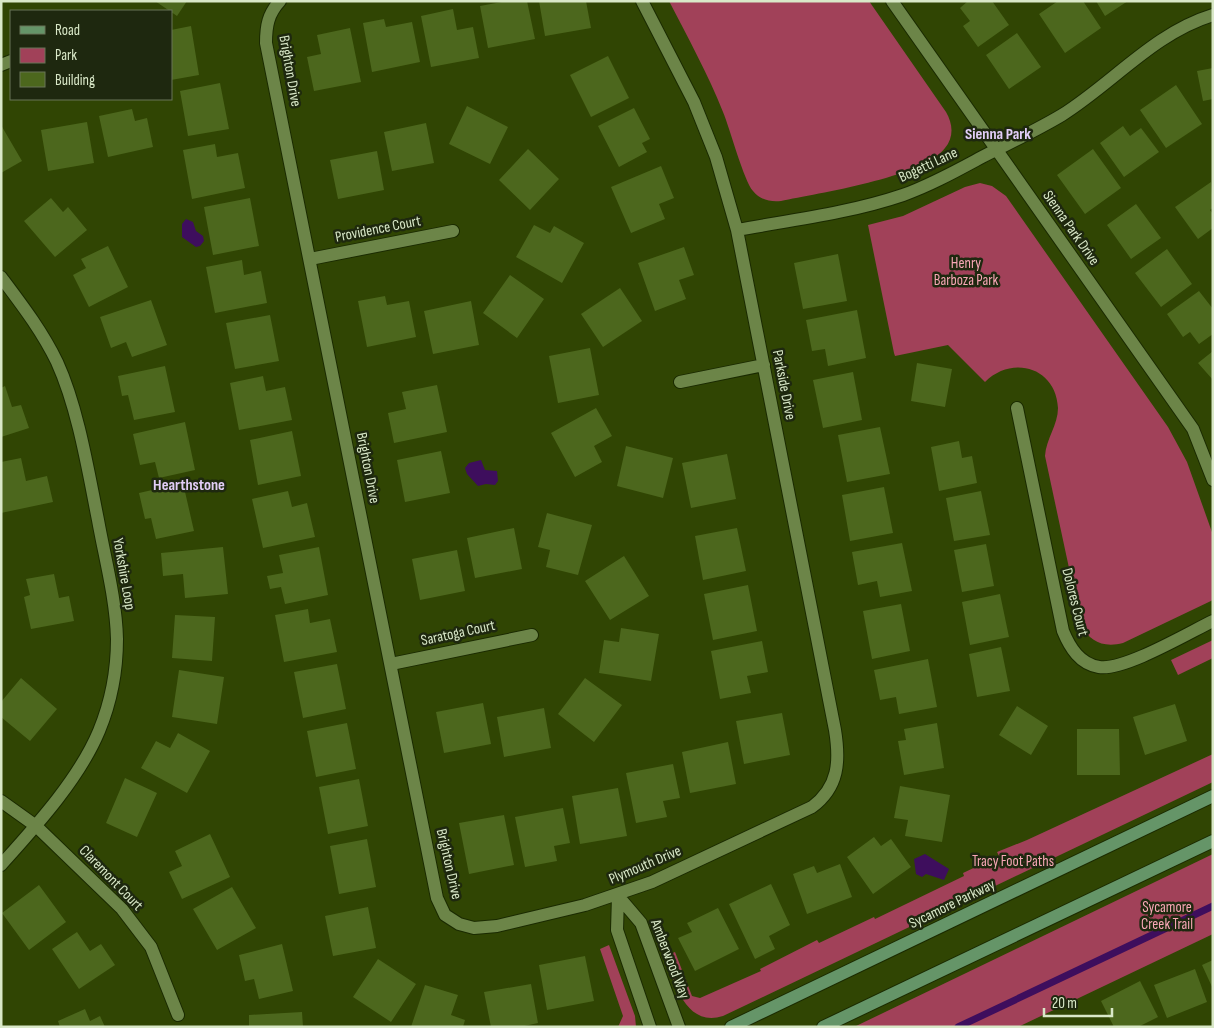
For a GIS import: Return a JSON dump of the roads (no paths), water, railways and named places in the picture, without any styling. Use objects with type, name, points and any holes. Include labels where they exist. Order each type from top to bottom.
[{"type":"main road","name":"Sycamore Parkway","points":[[732,1027],[1213,796]]},
{"type":"main road","points":[[823,1027],[1213,841]]},
{"type":"street","name":"Parkside Drive","points":[[642,1],[694,102],[716,157],[737,230],[838,751],[838,771],[830,790]]},
{"type":"street","name":"Sienna Park Drive","points":[[892,1],[1193,429],[1213,480]]},
{"type":"street","name":"Brighton Drive","points":[[276,6],[266,26],[266,43],[437,898],[445,915],[458,924]]},
{"type":"street","name":"Bogetti Lane","points":[[737,230],[863,206],[904,194],[937,181],[1061,116],[1088,98],[1144,52],[1177,30],[1213,15]]},
{"type":"street","name":"Providence Court","points":[[310,260],[453,231]]},
{"type":"street","name":"Yorkshire Loop","points":[[1,278],[38,326],[58,364],[81,435],[114,600],[117,639],[114,684],[99,731],[81,765],[36,826],[1,865]]},
{"type":"street","points":[[680,382],[764,365]]},
{"type":"street","name":"Dolores Court","points":[[1018,408],[1063,631],[1070,649],[1083,660],[1100,667],[1118,665],[1213,621]]},
{"type":"street","name":"Saratoga Court","points":[[391,664],[532,634]]},
{"type":"street","name":"Plymouth Drive","points":[[458,924],[474,928],[497,926],[618,896],[812,807],[830,790]]},
{"type":"street","name":"Claremont Court","points":[[1,801],[36,826],[122,909],[151,947],[178,1015]]},
{"type":"street","points":[[618,896],[617,930],[650,1027]]},
{"type":"street","name":"Amberwood Way","points":[[618,896],[640,923],[679,1027]]},
{"type":"waterway","points":[[958,1027],[1213,906]]},
{"type":"district","name":"Sienna Park","points":[[998,134]]},
{"type":"district","name":"Hearthstone","points":[[189,485]]},
{"type":"park label","name":"Henry Barboza Park","points":[[966,272]]},
{"type":"park label","name":"Tracy Foot Paths","points":[[1013,861]]},
{"type":"park label","name":"Sycamore Creek Trail","points":[[1167,916]]}]
